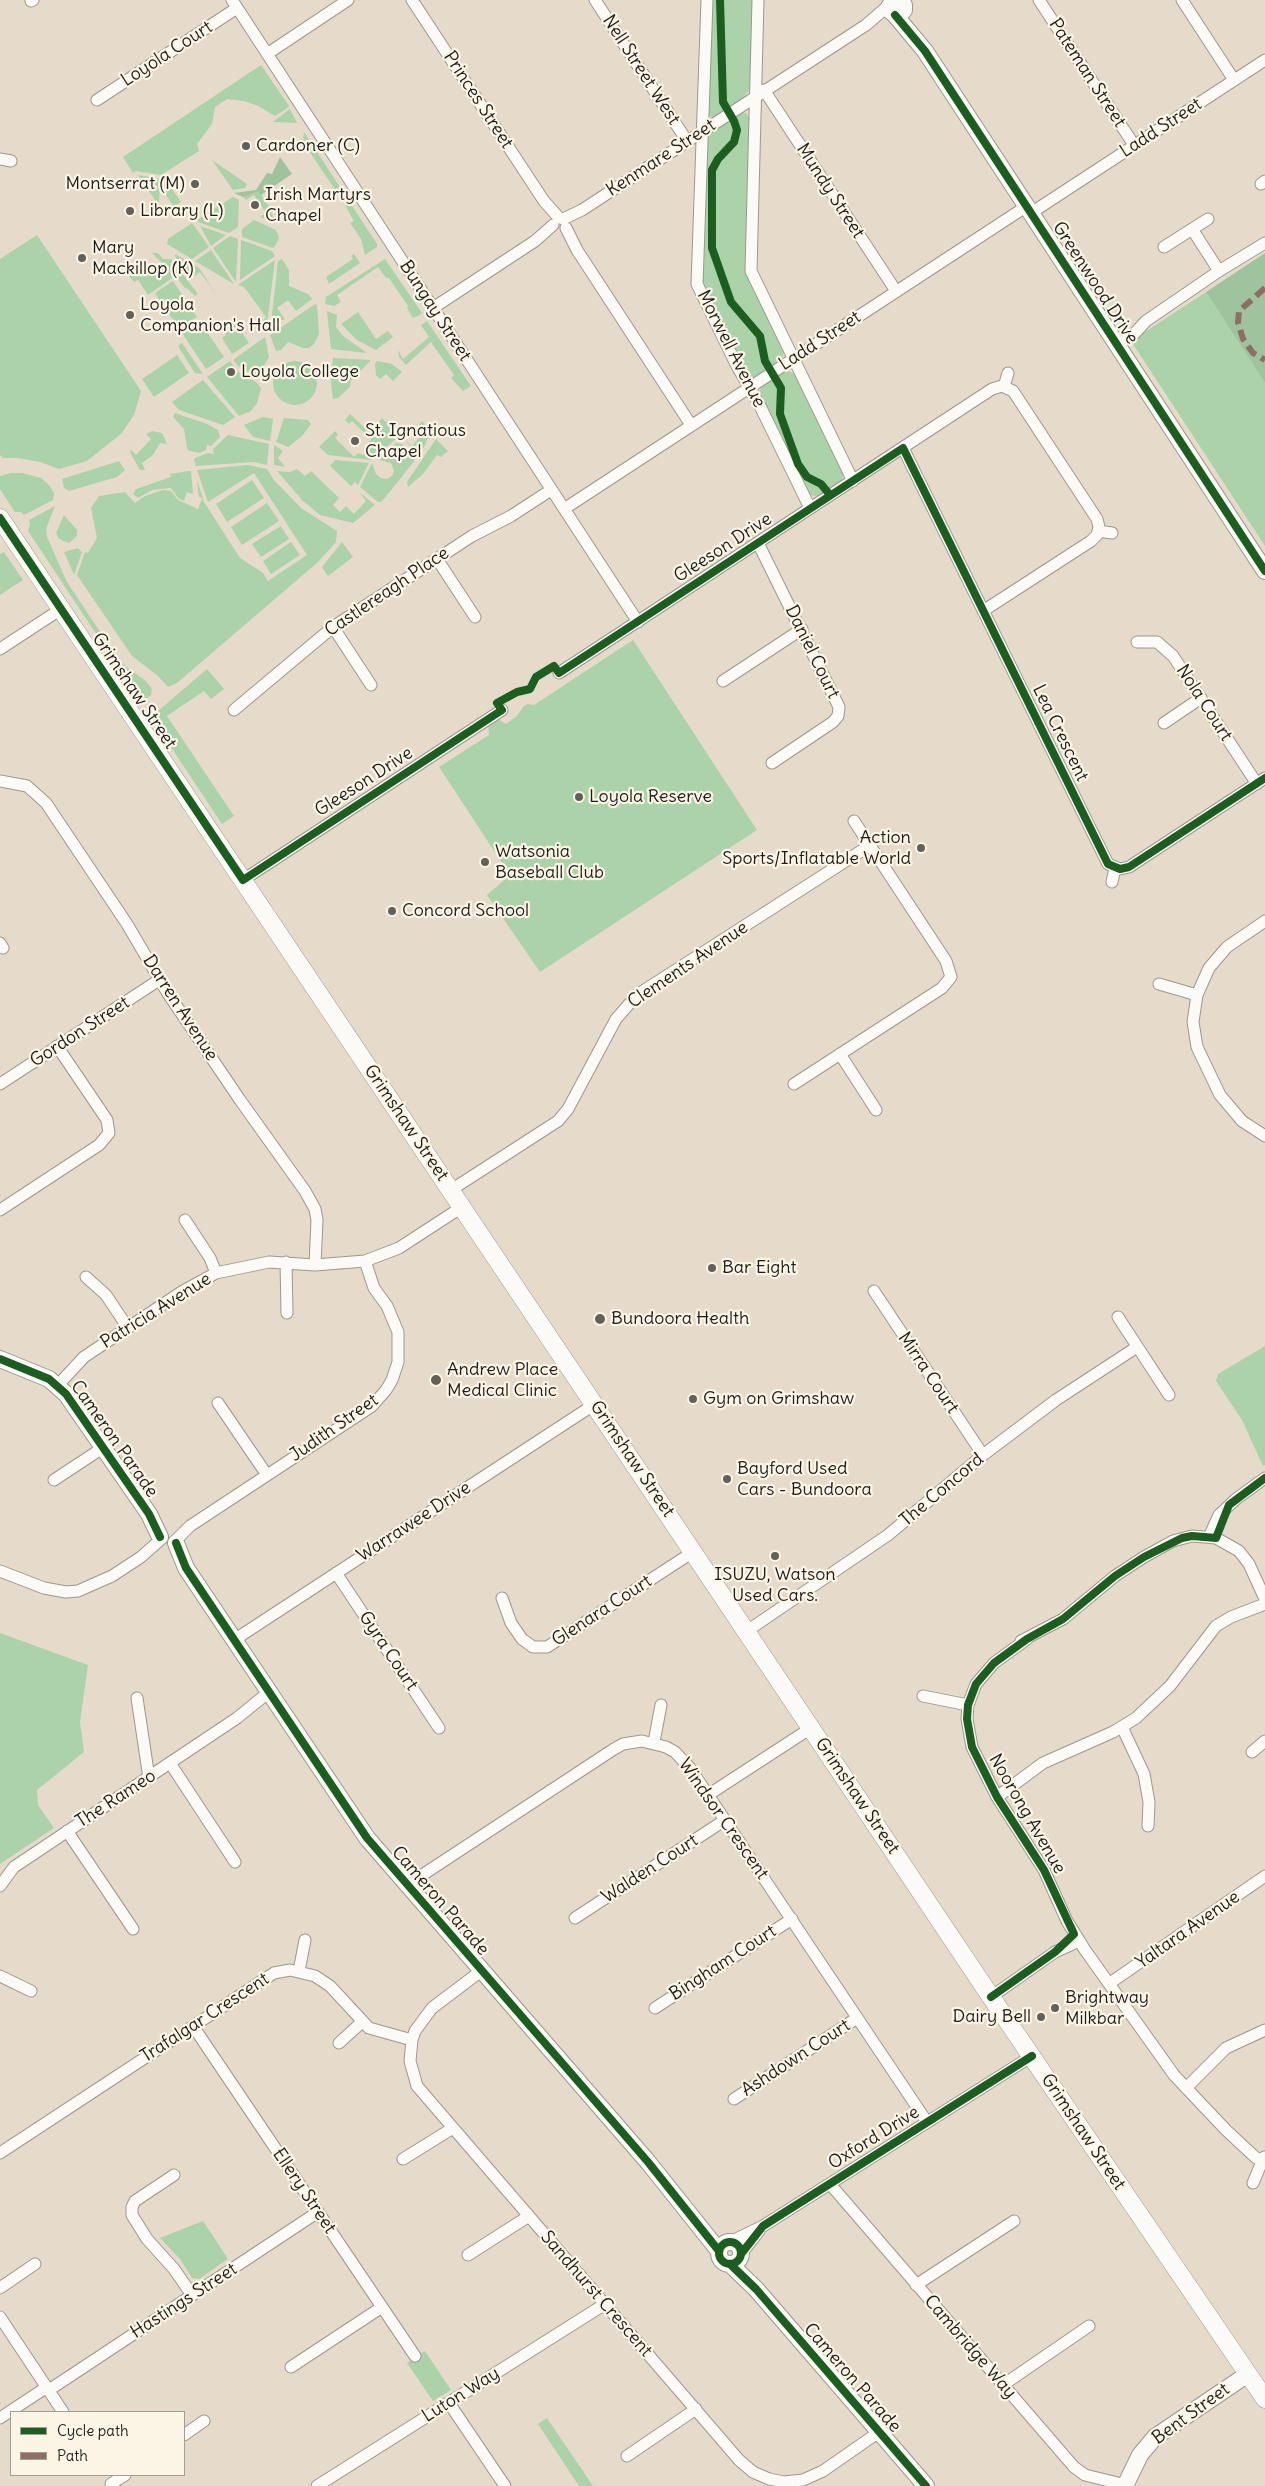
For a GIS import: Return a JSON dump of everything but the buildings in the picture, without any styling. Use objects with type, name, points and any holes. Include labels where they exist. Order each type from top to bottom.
[{"type":"main road","name":"Grimshaw Street","points":[[0,518],[991,1997],[1265,2399]]},
{"type":"street","points":[[267,54],[348,0]]},
{"type":"street","name":"Princes Street","points":[[412,0],[691,425]]},
{"type":"street","name":"Nell Street West","points":[[595,0],[687,141]]},
{"type":"street","name":"Morwell Avenue","points":[[707,0],[697,284],[810,508]]},
{"type":"street","points":[[758,0],[760,93],[751,266],[755,281],[853,481]]},
{"type":"street","name":"Pateman Street","points":[[1039,0],[1134,145]]},
{"type":"street","points":[[1182,0],[1234,80]]},
{"type":"street","name":"Bungay Street","points":[[234,4],[638,622]]},
{"type":"street","name":"Loyola Court","points":[[97,100],[234,4]]},
{"type":"street","name":"Kenmare Street","points":[[433,308],[897,5]]},
{"type":"street","name":"Greenwood Drive","points":[[897,5],[925,51],[1265,571]]},
{"type":"street","name":"Ladd Street","points":[[564,509],[896,291],[1134,145],[1265,60]]},
{"type":"street","name":"Mundy Street","points":[[760,93],[896,291]]},
{"type":"street","points":[[1164,247],[1208,219]]},
{"type":"street","points":[[1192,229],[1219,271]]},
{"type":"street","points":[[1115,342],[1219,271],[1265,243]]},
{"type":"street","points":[[984,611],[1091,541],[1098,531],[1097,519],[1012,391],[1004,387],[1008,373]]},
{"type":"street","name":"Gleeson Drive","points":[[559,673],[992,389],[1004,387]]},
{"type":"street","name":"Lea Crescent","points":[[903,448],[1104,858],[1115,868]]},
{"type":"street","name":"Castlereagh Place","points":[[234,710],[333,627],[437,559],[552,490]]},
{"type":"street","points":[[1098,531],[1112,533]]},
{"type":"street","name":"Daniel Court","points":[[758,542],[837,701],[839,714],[833,722],[772,763]]},
{"type":"street","points":[[437,559],[475,617]]},
{"type":"street","points":[[0,649],[61,609]]},
{"type":"street","points":[[333,627],[371,685]]},
{"type":"street","points":[[723,681],[802,629]]},
{"type":"street","name":"Nola Court","points":[[1137,642],[1153,641],[1163,645],[1173,656],[1261,781]]},
{"type":"street","points":[[1164,723],[1201,698]]},
{"type":"street","name":"Gleeson Drive","points":[[243,880],[502,710]]},
{"type":"street","name":"Darren Avenue","points":[[0,781],[27,786],[46,803],[126,924],[159,980],[240,1100],[311,1199],[317,1220],[315,1264]]},
{"type":"street","points":[[1112,882],[1115,868],[1129,867],[1261,781]]},
{"type":"street","points":[[794,1084],[942,988],[951,976],[946,961],[854,822]]},
{"type":"street","name":"Clements Avenue","points":[[451,1190],[558,1121],[568,1109],[616,1018],[637,994],[869,846]]},
{"type":"street","points":[[1265,921],[1236,940],[1218,956],[1209,968],[1197,995],[1194,1033],[1202,1061],[1220,1094],[1233,1112],[1253,1129],[1265,1136]]},
{"type":"street","name":"Gordon Street","points":[[0,1084],[159,980]]},
{"type":"street","points":[[1159,984],[1197,995]]},
{"type":"street","points":[[0,1210],[99,1145],[109,1133],[107,1120],[57,1046]]},
{"type":"street","points":[[840,1054],[876,1110]]},
{"type":"street","name":"Patricia Avenue","points":[[58,1385],[77,1363],[183,1291],[216,1273],[250,1264],[286,1262],[315,1264],[365,1261],[398,1248],[462,1206]]},
{"type":"street","points":[[185,1220],[210,1258],[216,1273]]},
{"type":"street","name":"Judith Street","points":[[0,1571],[44,1588],[72,1591],[100,1583],[372,1406],[392,1380],[399,1351],[398,1332],[387,1306],[374,1288],[365,1261]]},
{"type":"street","points":[[286,1262],[288,1313]]},
{"type":"street","points":[[86,1277],[106,1295],[128,1328]]},
{"type":"street","name":"Mirra Court","points":[[874,1291],[982,1455]]},
{"type":"street","points":[[1118,1317],[1169,1395]]},
{"type":"street","name":"The Concord","points":[[747,1631],[888,1535],[982,1455],[1056,1400],[1137,1347]]},
{"type":"street","name":"Cameron Parade","points":[[0,1359],[58,1385],[75,1405],[367,1838],[701,2226],[731,2252],[756,2290],[926,2486]]},
{"type":"street","points":[[218,1403],[267,1475]]},
{"type":"street","name":"Warrawee Drive","points":[[234,1640],[595,1404]]},
{"type":"street","points":[[54,1480],[104,1447]]},
{"type":"street","points":[[1213,1538],[1229,1505],[1265,1478]]},
{"type":"street","points":[[923,1696],[965,1705],[976,1684],[988,1668],[1027,1639],[1064,1619],[1115,1576],[1144,1557],[1182,1538],[1213,1538],[1232,1545],[1245,1557],[1265,1599]]},
{"type":"street","name":"Glenara Court","points":[[502,1598],[511,1623],[522,1639],[533,1647],[547,1647],[693,1552]]},
{"type":"street","name":"Gyra Court","points":[[336,1573],[439,1728]]},
{"type":"street","points":[[997,1797],[1053,1758],[1122,1727],[1158,1699],[1216,1626],[1231,1617],[1265,1604]]},
{"type":"street","name":"The Rameo","points":[[0,1886],[14,1867],[271,1695]]},
{"type":"street","points":[[137,1698],[149,1778]]},
{"type":"street","points":[[407,1885],[614,1749],[633,1742],[654,1742],[661,1705]]},
{"type":"street","name":"Noorong Avenue","points":[[965,1705],[969,1737],[985,1775],[1044,1870],[1076,1937],[1165,2062],[1186,2088],[1248,2152],[1264,2160],[1254,2183]]},
{"type":"street","points":[[1122,1727],[1144,1774],[1148,1802],[1148,1826]]},
{"type":"street","points":[[708,1795],[811,1728]]},
{"type":"street","points":[[1252,1752],[1265,1741]]},
{"type":"street","name":"Windsor Crescent","points":[[654,1742],[666,1747],[684,1760],[927,2122]]},
{"type":"street","points":[[170,1763],[235,1862]]},
{"type":"street","name":"Walden Court","points":[[576,1918],[725,1820]]},
{"type":"street","points":[[67,1831],[133,1930]]},
{"type":"street","name":"Yaltara Avenue","points":[[1110,1983],[1265,1876]]},
{"type":"street","name":"Bingham Court","points":[[655,2008],[792,1919]]},
{"type":"street","points":[[991,1997],[1076,1937]]},
{"type":"street","points":[[299,1971],[305,1940]]},
{"type":"street","name":"Sandhurst Crescent","points":[[479,1968],[425,2016],[412,2040],[410,2061],[417,2086],[453,2128],[746,2467],[768,2483],[794,2482],[812,2476],[879,2432]]},
{"type":"street","name":"Trafalgar Crescent","points":[[0,2153],[265,1977],[282,1971],[299,1971],[323,1980],[362,2022],[375,2030],[412,2040]]},
{"type":"street","points":[[0,1976],[31,1991]]},
{"type":"street","name":"Ashdown Court","points":[[734,2099],[857,2018]]},
{"type":"street","points":[[339,2043],[362,2022]]},
{"type":"street","name":"Ellery Street","points":[[192,2026],[415,2356]]},
{"type":"street","points":[[1186,2088],[1226,2048],[1265,2030]]},
{"type":"street","name":"Oxford Drive","points":[[731,2252],[763,2226],[1032,2056]]},
{"type":"street","points":[[403,2159],[453,2128]]},
{"type":"street","points":[[174,2174],[135,2201],[132,2207],[132,2215],[147,2239],[174,2269],[192,2296]]},
{"type":"street","name":"Cambridge Way","points":[[830,2184],[1079,2472],[1092,2478],[1125,2485]]},
{"type":"street","name":"Hastings Street","points":[[12,2411],[192,2296],[318,2212]]},
{"type":"street","points":[[468,2255],[529,2216]]},
{"type":"street","points":[[916,2284],[1014,2220]]},
{"type":"street","points":[[0,2288],[35,2264]]},
{"type":"street","name":"Luton Way","points":[[317,2486],[606,2304]]},
{"type":"street","points":[[290,2367],[382,2307]]},
{"type":"street","points":[[0,2317],[62,2411]]},
{"type":"street","points":[[1003,2385],[1090,2326]]},
{"type":"street","name":"Bent Street","points":[[1125,2485],[1140,2455],[1155,2438],[1248,2374]]},
{"type":"street","points":[[449,2403],[505,2486]]},
{"type":"street","points":[[627,2456],[696,2409]]},
{"type":"street","points":[[185,2434],[204,2421]]},
{"type":"street","points":[[108,2483],[123,2476]]},
{"type":"green space","points":[[710,0],[754,0],[751,88],[743,98],[712,118],[708,115]]},
{"type":"green space","points":[[261,65],[289,106],[286,109],[275,116],[258,106],[244,101],[227,99],[215,107],[212,124],[197,144],[199,151],[161,175],[136,171],[133,173],[123,157]]},
{"type":"green space","points":[[290,109],[297,123],[274,122],[274,121]]},
{"type":"green space","points":[[740,113],[746,113],[750,118],[747,261],[785,352],[779,362],[754,377],[747,375],[701,287],[708,135]]},
{"type":"green space","points":[[304,132],[377,244],[377,247],[365,255],[361,239],[350,223],[354,221],[303,142]]},
{"type":"green space","points":[[280,157],[292,174],[261,195],[258,191],[243,197],[234,193],[256,190],[267,173],[272,174]]},
{"type":"green space","points":[[212,160],[247,184],[245,188],[233,190]]},
{"type":"green space","points":[[138,175],[160,179],[159,206],[141,179]]},
{"type":"green space","points":[[164,178],[181,202],[174,207],[165,194]]},
{"type":"green space","points":[[258,190],[270,208],[274,220],[272,222],[260,217],[264,214],[264,210],[254,195],[246,200],[243,197]]},
{"type":"green space","points":[[233,197],[239,200],[238,227],[229,233],[198,222],[197,220]]},
{"type":"green space","points":[[254,220],[276,230],[279,238],[273,248],[242,237],[242,229]]},
{"type":"green space","points":[[192,223],[209,247],[192,259],[167,244],[168,239]]},
{"type":"green space","points":[[200,226],[226,235],[211,246]]},
{"type":"green space","points":[[37,235],[141,391],[134,415],[121,434],[87,461],[59,469],[40,462],[18,458],[3,458],[0,455],[0,259]]},
{"type":"green space","points":[[230,236],[238,239],[236,282],[213,248]]},
{"type":"green space","points":[[241,240],[272,251],[275,256],[240,280]]},
{"type":"green space","points":[[211,250],[234,284],[195,261]]},
{"type":"green space","points":[[152,253],[158,253],[163,259],[171,259],[198,294],[195,296],[186,289],[175,276],[148,295],[138,280],[134,282],[127,273],[133,268],[145,274],[150,274],[161,268],[162,263]]},
{"type":"green space","points":[[1265,253],[1265,383],[1206,292]]},
{"type":"green space","points":[[175,254],[199,268],[216,294],[200,272],[190,279],[176,259]]},
{"type":"green space","points":[[354,254],[360,263],[329,284],[326,277],[353,259],[351,256]]},
{"type":"green space","points":[[282,259],[289,270],[289,286],[308,294],[312,299],[296,311],[288,300],[277,308],[285,319],[271,324],[278,261]]},
{"type":"green space","points":[[385,259],[422,313],[420,315],[413,318],[407,308],[408,306],[389,278],[386,278],[378,267],[337,295],[341,302],[334,306],[325,304],[326,297]]},
{"type":"green space","points":[[275,260],[267,324],[262,322],[266,317],[244,287],[238,285]]},
{"type":"green space","points":[[173,281],[197,317],[179,329],[155,293]]},
{"type":"green space","points":[[1206,292],[1265,383],[1265,546],[1131,341]]},
{"type":"green space","points":[[315,304],[317,305],[319,334],[314,344],[309,348],[303,348],[288,342],[281,350],[276,351],[270,335]]},
{"type":"green space","points":[[327,311],[337,315],[336,327],[342,335],[367,353],[331,349]]},
{"type":"green space","points":[[358,312],[376,339],[388,331],[393,337],[376,350],[357,340],[341,324]]},
{"type":"green space","points":[[233,319],[249,343],[232,354],[222,338],[226,335],[221,327]]},
{"type":"green space","points":[[199,320],[224,357],[206,369],[182,333]]},
{"type":"green space","points":[[427,321],[471,386],[463,391],[451,378],[454,375],[431,342],[406,365],[399,357],[398,350],[403,359],[429,337],[421,325]]},
{"type":"green space","points":[[265,337],[269,357],[260,372],[257,374],[245,371],[237,365],[233,360]]},
{"type":"green space","points":[[182,343],[203,374],[195,373],[178,346]]},
{"type":"green space","points":[[177,355],[189,373],[154,397],[142,379]]},
{"type":"green space","points":[[333,358],[371,360],[351,381],[350,387],[338,398],[333,399],[331,384]]},
{"type":"green space","points":[[230,361],[238,372],[256,382],[261,388],[257,403],[251,411],[239,416],[207,377]]},
{"type":"green space","points":[[299,361],[311,367],[316,374],[316,392],[311,399],[304,404],[291,405],[283,402],[276,395],[273,379],[276,371],[283,364]]},
{"type":"green space","points":[[377,361],[392,364],[402,372],[393,381],[386,374],[380,379],[376,375],[375,364]]},
{"type":"green space","points":[[789,371],[796,375],[844,474],[841,482],[818,497],[808,494],[759,395],[761,386],[781,373]]},
{"type":"green space","points":[[203,380],[235,417],[223,425],[179,410],[172,402]]},
{"type":"green space","points":[[175,413],[207,424],[218,430],[220,437],[211,446],[207,445],[206,450],[200,453],[189,451],[184,429],[173,417]]},
{"type":"green space","points":[[350,414],[368,431],[376,426],[382,418],[396,432],[394,435],[397,438],[371,460],[328,455],[319,447],[335,431],[338,435],[335,438],[354,457],[358,453],[363,455],[367,452],[368,443],[371,439],[352,421],[349,424],[345,420]]},
{"type":"green space","points":[[263,417],[273,419],[270,441],[253,437],[244,425]]},
{"type":"green space","points":[[284,418],[308,420],[311,424],[302,436],[288,447],[276,442]]},
{"type":"green space","points":[[422,421],[431,431],[424,447],[420,453],[417,453],[404,439],[412,446],[424,432],[418,426]]},
{"type":"green space","points":[[152,431],[162,433],[167,444],[160,443],[153,455],[142,463],[145,470],[140,470],[130,452],[131,450],[136,455],[151,439],[146,434]]},
{"type":"green space","points":[[228,435],[269,444],[267,465],[254,462],[196,466],[195,458],[208,453],[214,454],[213,449]]},
{"type":"green space","points":[[436,439],[448,451],[441,457],[437,455],[423,474],[408,487],[407,482]]},
{"type":"green space","points":[[397,443],[402,444],[415,460],[389,493],[381,502],[378,502],[360,487],[372,463],[376,474],[381,478],[387,479],[392,476],[394,471],[391,463],[380,460],[377,457]]},
{"type":"green space","points":[[274,445],[283,451],[278,458],[285,467],[274,465]]},
{"type":"green space","points":[[335,460],[369,463],[358,485],[355,482],[351,486],[330,466]]},
{"type":"green space","points":[[119,461],[125,470],[117,477],[69,491],[64,488],[62,479]]},
{"type":"green space","points":[[248,465],[267,469],[274,480],[301,508],[337,531],[336,542],[318,562],[177,683],[168,687],[158,676],[132,656],[77,575],[85,552],[88,553],[97,538],[91,508],[99,496],[125,492],[135,503],[145,496],[163,490],[171,491],[178,500],[198,509],[202,498],[199,497],[197,480],[204,502],[240,558],[263,573],[268,581],[307,555],[254,473],[208,502],[197,470]]},
{"type":"green space","points":[[297,469],[305,476],[311,471],[339,498],[333,505],[340,512],[346,506],[354,514],[366,501],[359,492],[375,505],[353,523],[320,515],[302,500],[277,471],[290,472]]},
{"type":"green space","points":[[191,471],[193,494],[187,492],[184,501],[179,499],[171,488],[152,490],[138,498],[133,494],[136,489],[171,477],[170,474]]},
{"type":"green space","points":[[22,473],[41,478],[54,493],[53,500],[24,515],[21,512],[15,512],[0,489],[0,476]]},
{"type":"green space","points":[[252,480],[264,498],[227,522],[216,504]]},
{"type":"green space","points":[[267,503],[279,521],[242,545],[231,527]]},
{"type":"green space","points":[[55,506],[46,529],[47,537],[67,582],[114,653],[125,666],[146,681],[152,689],[151,695],[147,698],[138,697],[28,531],[29,520]]},
{"type":"green space","points":[[64,515],[77,530],[77,536],[69,543],[59,539],[56,533]]},
{"type":"green space","points":[[281,526],[289,539],[261,557],[252,544]]},
{"type":"green space","points":[[291,542],[300,555],[271,574],[263,561]]},
{"type":"green space","points":[[342,542],[353,557],[328,576],[322,567]]},
{"type":"green space","points":[[78,548],[82,552],[74,575],[64,552]]},
{"type":"green space","points":[[4,552],[23,580],[0,595],[0,554]]},
{"type":"green space","name":"Loyola Reserve","points":[[633,640],[757,830],[540,972],[487,895],[510,875],[439,767],[489,735],[488,725],[498,719],[506,724],[517,716],[524,706],[528,704],[534,705]]},
{"type":"green space","points":[[207,669],[224,689],[211,699],[204,691],[167,716],[234,816],[222,824],[151,717]]},
{"type":"green space","points":[[1265,1346],[1265,1465],[1263,1466],[1242,1420],[1216,1381],[1218,1374]]},
{"type":"green space","points":[[0,1633],[88,1665],[80,1722],[84,1752],[37,1790],[38,1805],[54,1828],[0,1864]]},
{"type":"green space","points":[[203,2221],[228,2259],[199,2279],[192,2278],[180,2259],[160,2238]]},
{"type":"green space","points":[[425,2351],[451,2390],[433,2401],[407,2363]]},
{"type":"green space","points":[[547,2418],[593,2486],[579,2486],[538,2424]]},
{"type":"marked path","points":[[1265,288],[1239,311],[1238,322],[1243,339],[1253,353],[1265,360]]},
{"type":"cycle path","points":[[720,0],[723,102],[737,130],[734,142],[718,159],[712,170],[712,248],[731,302],[760,336],[765,361],[781,388],[780,414],[798,464],[807,477],[821,484],[830,495]]},
{"type":"cycle path","points":[[895,15],[925,51],[1265,571]]},
{"type":"cycle path","points":[[0,518],[243,880],[502,710],[497,703],[517,692],[530,689],[536,677],[554,666],[559,673],[903,448],[1108,864],[1120,869],[1129,867],[1265,778]]},
{"type":"cycle path","points":[[0,1359],[49,1379],[66,1394],[149,1514],[160,1537]]},
{"type":"cycle path","points":[[991,1997],[1055,1952],[1074,1934],[1044,1870],[997,1797],[972,1747],[967,1719],[968,1705],[976,1684],[994,1663],[1027,1639],[1063,1619],[1115,1576],[1144,1557],[1182,1538],[1192,1536],[1216,1538],[1229,1505],[1265,1478]]},
{"type":"cycle path","points":[[176,1543],[186,1568],[367,1838],[648,2162],[719,2251]]},
{"type":"cycle path","points":[[741,2254],[763,2226],[1032,2056]]},
{"type":"cycle path","points":[[730,2242],[738,2245],[741,2253],[738,2261],[730,2264],[722,2261],[719,2253],[722,2245],[730,2242]]},
{"type":"cycle path","points":[[730,2264],[756,2289],[926,2486]]},
{"type":"place","name":"Cardoner (C)","points":[[246,146]]},
{"type":"place","name":"Montserrat (M)","points":[[195,184]]},
{"type":"place","name":"Irish Martyrs Chapel","points":[[255,205]]},
{"type":"place","name":"Library (L)","points":[[130,211]]},
{"type":"place","name":"Mary Mackillop (K)","points":[[82,258]]},
{"type":"place","name":"Loyola Companion's Hall","points":[[130,315]]},
{"type":"place","name":"Loyola College","points":[[231,372]]},
{"type":"place","name":"St. Ignatious Chapel","points":[[355,441]]},
{"type":"place","name":"Loyola Reserve","points":[[579,797]]},
{"type":"place","name":"Action Sports/Inflatable World","points":[[921,848]]},
{"type":"place","name":"Watsonia Baseball Club","points":[[485,862]]},
{"type":"place","name":"Concord School","points":[[392,911]]},
{"type":"place","name":"Bar Eight","points":[[712,1268]]},
{"type":"place","name":"Bundoora Health","points":[[600,1319]]},
{"type":"place","name":"Andrew Place Medical Clinic","points":[[436,1380]]},
{"type":"place","name":"Gym on Grimshaw","points":[[693,1399]]},
{"type":"place","name":"Bayford Used Cars - Bundoora","points":[[727,1479]]},
{"type":"place","name":"ISUZU, Watson Used Cars.","points":[[775,1556]]},
{"type":"place","name":"Brightway Milkbar","points":[[1055,2008]]},
{"type":"place","name":"Dairy Bell","points":[[1041,2017]]}]
